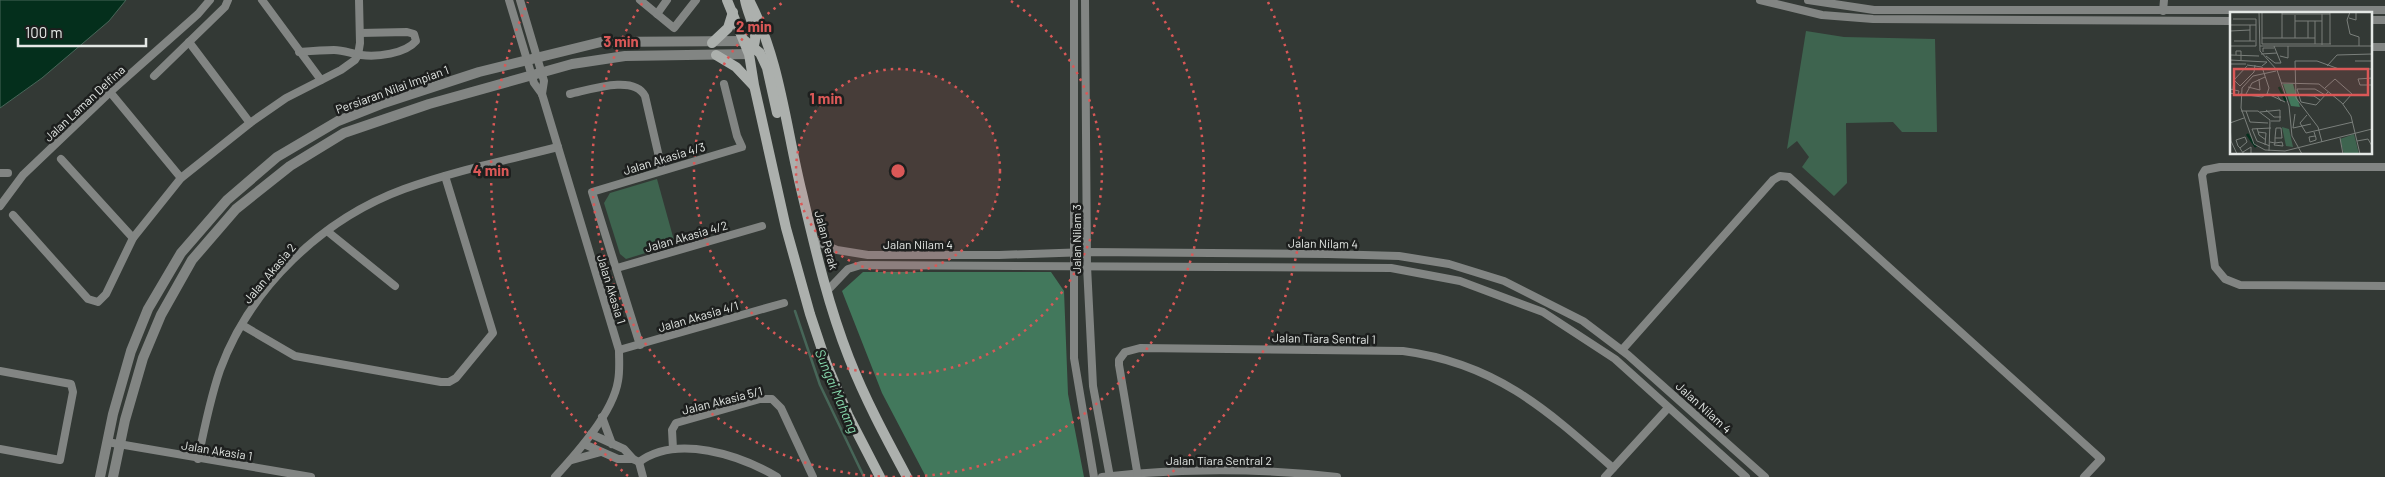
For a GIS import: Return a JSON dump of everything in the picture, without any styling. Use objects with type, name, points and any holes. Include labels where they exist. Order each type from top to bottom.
[{"type":"main road","points":[[727,0],[749,48],[754,85],[786,228],[826,365],[848,415],[880,477]]},
{"type":"main road","points":[[747,0],[747,12],[757,36],[749,48]]},
{"type":"main road","name":"Jalan Perak","points":[[747,0],[758,17],[771,55],[814,240],[848,357],[869,406],[907,477]]},
{"type":"main road","points":[[712,43],[728,28],[733,12]]},
{"type":"main road","points":[[749,48],[760,53],[767,68],[778,116],[789,139]]},
{"type":"main road","points":[[716,55],[736,67],[754,85]]},
{"type":"street","name":"Jalan Laman Delfina","points":[[0,206],[23,175],[110,92],[198,14],[210,0]]},
{"type":"street","points":[[154,76],[225,7],[228,0]]},
{"type":"street","points":[[262,0],[321,80]]},
{"type":"street","points":[[13,215],[91,301],[98,302],[102,299],[133,238],[181,178],[250,122],[286,98],[350,65],[358,55],[360,33],[359,0]]},
{"type":"street","points":[[640,0],[674,28],[696,0]]},
{"type":"street","points":[[657,14],[667,0]]},
{"type":"street","name":"Jalan Nilam 3","points":[[1074,0],[1074,358],[1094,477]]},
{"type":"street","name":"Jalan Nilam 3","points":[[1086,0],[1087,266],[1093,386],[1108,477]]},
{"type":"street","points":[[1760,0],[1822,15],[1873,20],[2230,21]]},
{"type":"street","points":[[1808,0],[1874,10],[2385,10]]},
{"type":"street","points":[[2163,11],[2164,0]]},
{"type":"street","points":[[522,1],[532,59],[510,4],[522,1]]},
{"type":"street","points":[[2372,20],[2385,20]]},
{"type":"street","points":[[299,52],[335,50],[372,56],[411,46],[416,41],[414,34],[407,32],[360,33]]},
{"type":"street","points":[[189,42],[250,122]]},
{"type":"street","name":"Persiaran Nilai Impian 1","points":[[100,477],[113,414],[131,351],[148,309],[181,253],[227,200],[277,157],[338,121],[428,88],[479,72],[601,42],[712,43],[749,48]]},
{"type":"street","points":[[2372,47],[2385,47]]},
{"type":"street","name":"Persiaran Nilai Impian 1","points":[[114,477],[120,445],[143,358],[161,315],[192,260],[236,209],[290,166],[344,133],[429,104],[536,73],[602,58],[647,55],[716,55],[749,48]]},
{"type":"street","name":"Jalan Akasia 1","points":[[532,59],[536,73],[534,83],[542,94],[619,350],[617,387],[602,417],[584,444],[555,477]]},
{"type":"street","points":[[570,94],[626,84],[640,89],[645,96],[662,170]]},
{"type":"street","name":"Jalan Akasia 4/3","points":[[617,268],[592,192],[742,147],[737,136],[724,84]]},
{"type":"street","points":[[110,92],[181,178]]},
{"type":"street","name":"Jalan Akasia 2","points":[[198,459],[206,419],[221,369],[242,325],[265,290],[286,267],[327,231],[371,204],[402,190],[445,176],[558,147]]},
{"type":"street","points":[[61,159],[133,238]]},
{"type":"street","points":[[2385,167],[2220,167],[2205,170],[2202,175],[2214,267],[2225,278],[2240,286],[2385,286]]},
{"type":"street","points":[[242,325],[297,356],[441,382],[449,382],[456,378],[493,333],[445,176]]},
{"type":"street","points":[[1622,350],[1773,180],[1780,176],[1789,177],[2101,459],[2084,477]]},
{"type":"street","name":"Jalan Akasia 4/2","points":[[617,268],[762,226]]},
{"type":"street","points":[[327,231],[395,286]]},
{"type":"street","name":"Jalan Nilam 4","points":[[814,240],[837,250],[868,255],[1088,252],[1399,256],[1441,263],[1504,280],[1583,321],[1622,350],[1765,477]]},
{"type":"street","name":"Jalan Nilam 4","points":[[827,290],[848,269],[861,266],[1391,268],[1460,280],[1543,312],[1615,359],[1746,477]]},
{"type":"street","points":[[617,268],[640,345]]},
{"type":"street","name":"Jalan Akasia 4/1","points":[[619,350],[784,303]]},
{"type":"street","name":"Jalan Tiara Sentral 1","points":[[1137,475],[1118,365],[1124,352],[1140,348],[1393,351],[1444,358],[1476,369],[1513,388],[1613,468]]},
{"type":"street","points":[[0,371],[71,384],[73,392],[60,460],[0,449]]},
{"type":"street","name":"Jalan Akasia 5/1","points":[[673,449],[672,430],[676,423],[760,399],[772,399],[781,408],[813,477]]},
{"type":"street","points":[[1605,477],[1668,408]]},
{"type":"street","points":[[602,417],[612,444]]},
{"type":"street","points":[[591,434],[626,450],[636,461],[643,477]]},
{"type":"street","name":"Jalan Akasia 1","points":[[107,442],[311,477]]},
{"type":"street","points":[[584,444],[621,460],[636,461],[654,452],[673,449],[721,453],[747,461],[777,477]]},
{"type":"street","points":[[570,460],[601,452]]},
{"type":"street","name":"Jalan Tiara Sentral 2","points":[[1108,477],[1168,470],[1272,471],[1337,477]]},
{"type":"shaded area","points":[[0,0],[126,0],[109,21],[42,78],[0,108]]},
{"type":"shaded area","points":[[1806,31],[1844,37],[1935,39],[1937,132],[1902,132],[1893,122],[1846,123],[1847,183],[1834,196],[1802,167],[1809,157],[1797,141],[1787,149]]},
{"type":"shaded area","points":[[657,179],[675,244],[626,259],[620,254],[604,203],[610,193]]},
{"type":"shaded area","points":[[863,272],[1051,272],[1064,291],[1068,394],[1084,477],[926,477],[882,393],[842,291]]},
{"type":"waterway","name":"Sungai Mahang","points":[[795,311],[820,385],[864,477]]}]
